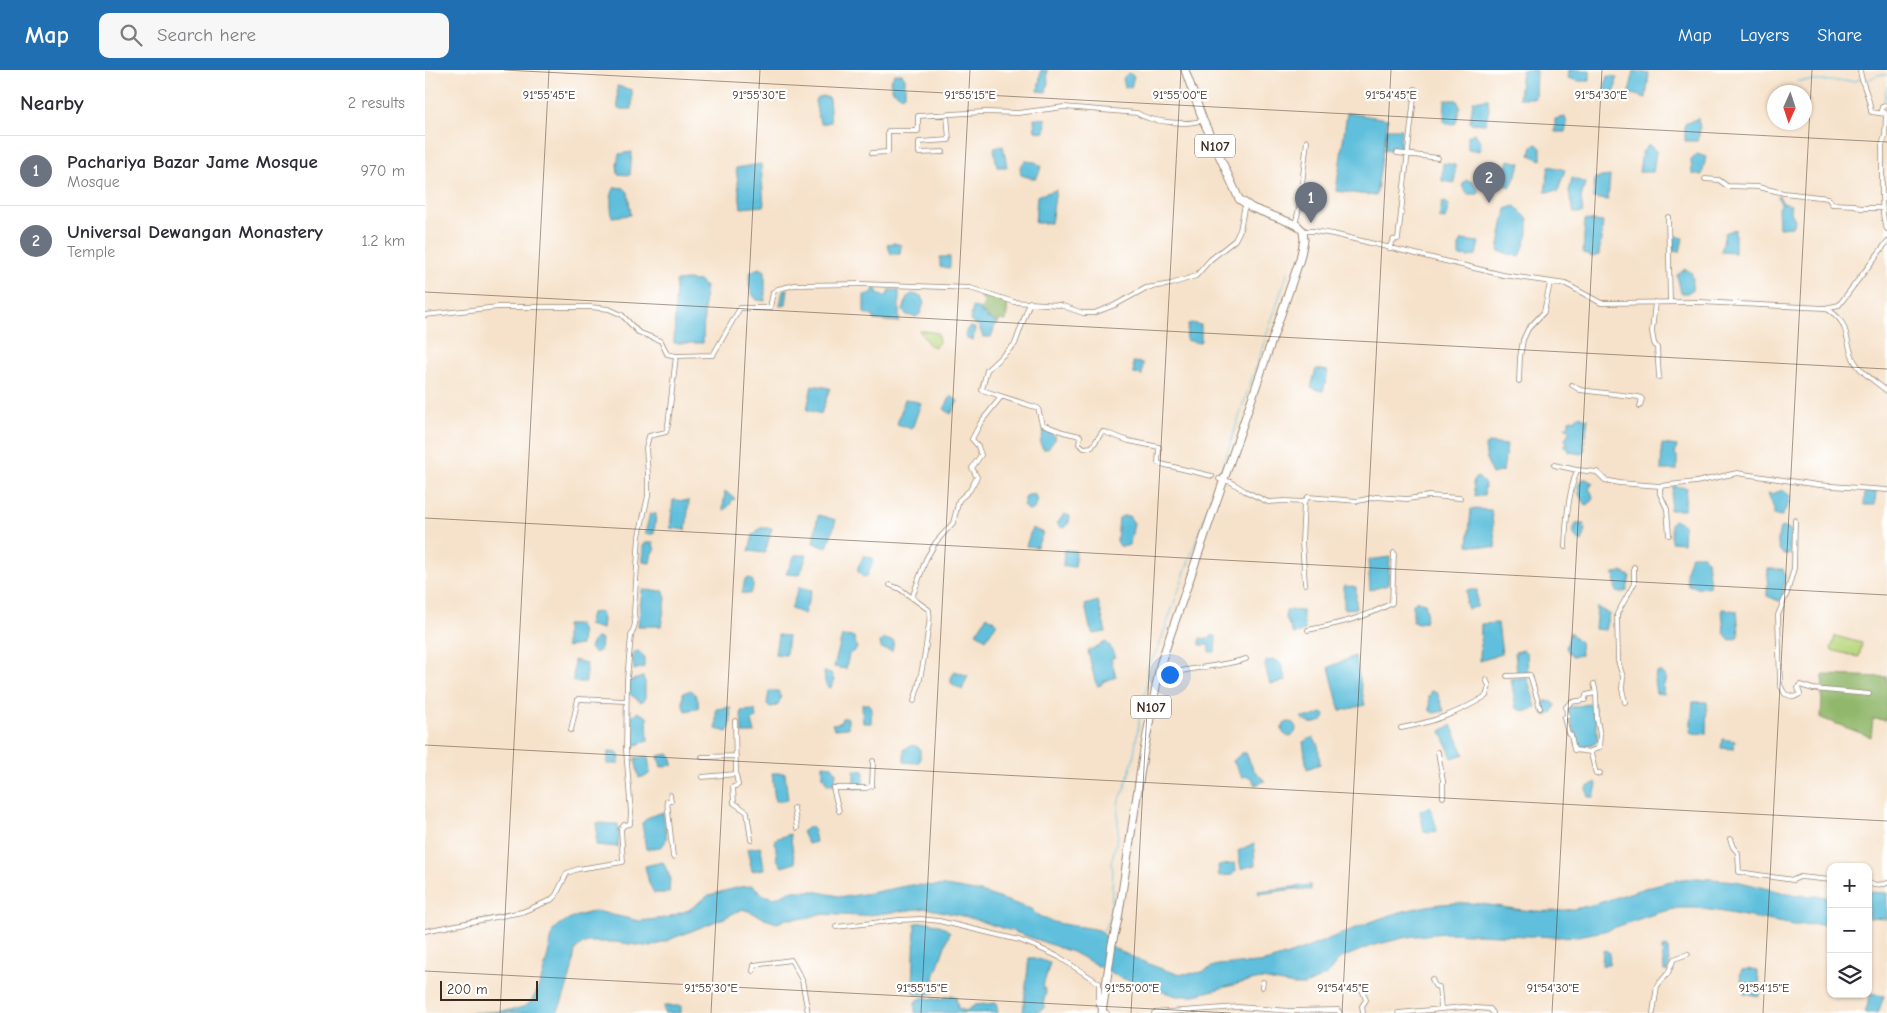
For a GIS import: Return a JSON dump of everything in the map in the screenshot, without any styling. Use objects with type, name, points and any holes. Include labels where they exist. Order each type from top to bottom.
[{"type":"highway","name":"N107","points":[[1185,70],[1203,120],[1234,189],[1239,199],[1246,205]]},
{"type":"highway","points":[[1246,205],[1295,225],[1303,231]]},
{"type":"highway","name":"N107","points":[[1103,1013],[1112,944],[1118,920],[1157,677],[1222,479],[1300,259],[1304,240],[1303,231]]},
{"type":"street","points":[[1860,70],[1871,102],[1871,112],[1886,114]]},
{"type":"street","points":[[1389,248],[1393,240],[1398,239],[1415,89]]},
{"type":"street","points":[[1887,105],[1882,107],[1886,114],[1885,136],[1882,144],[1883,208],[1887,229]]},
{"type":"street","points":[[873,153],[887,152],[888,132],[918,131],[918,116],[1018,113],[1064,107],[1137,113],[1144,118],[1159,121],[1194,123],[1203,120]]},
{"type":"street","points":[[943,152],[919,152],[919,142],[949,140],[947,114]]},
{"type":"street","points":[[1300,201],[1307,141]]},
{"type":"street","points":[[1397,153],[1438,158]]},
{"type":"street","points":[[1705,179],[1719,180],[1727,186],[1758,186],[1784,193],[1828,198],[1831,204],[1855,204],[1860,208],[1883,208]]},
{"type":"street","points":[[1295,225],[1304,187]]},
{"type":"street","points":[[425,315],[498,307],[590,307],[609,309],[622,315],[638,332],[661,340],[667,354],[676,356],[713,355],[739,309],[770,308],[773,292],[786,286],[862,284],[970,288],[1009,301],[1060,305],[1093,313],[1115,305],[1146,288],[1171,284],[1196,276],[1210,260],[1235,240],[1241,226],[1246,205]]},
{"type":"street","points":[[1668,218],[1670,302]]},
{"type":"street","points":[[1303,231],[1328,233],[1503,276],[1566,284],[1601,303],[1670,302],[1825,308],[1839,305],[1887,242]]},
{"type":"street","points":[[1519,381],[1519,356],[1523,340],[1528,330],[1544,312],[1550,283]]},
{"type":"street","points":[[1030,302],[1015,344],[987,370],[982,390],[1038,408],[1042,424],[1080,436],[1079,444],[1084,448],[1092,447],[1103,432],[1129,441],[1159,447],[1158,463],[1212,476]]},
{"type":"street","points":[[1655,302],[1653,343],[1657,348],[1659,377]]},
{"type":"street","points":[[1825,308],[1838,315],[1849,339],[1853,359],[1862,370],[1887,391]]},
{"type":"street","points":[[425,931],[513,914],[534,907],[551,900],[556,895],[567,874],[578,870],[623,862],[621,829],[624,825],[630,824],[631,813],[626,750],[627,661],[635,624],[639,536],[648,496],[649,475],[646,448],[649,436],[665,432],[668,425],[676,356]]},
{"type":"street","points":[[1571,385],[1580,390],[1639,397],[1642,399],[1640,406]]},
{"type":"street","points":[[912,598],[926,559],[953,522],[959,500],[970,490],[977,477],[972,468],[981,455],[978,446],[972,439],[981,422],[1001,396]]},
{"type":"street","points":[[1553,465],[1597,472],[1605,480],[1619,483],[1660,486],[1695,482],[1737,473],[1818,485],[1887,490]]},
{"type":"street","points":[[1565,547],[1566,522],[1571,488],[1577,470]]},
{"type":"street","points":[[1222,479],[1268,502],[1304,502]]},
{"type":"street","points":[[1660,486],[1660,494],[1667,509],[1669,535]]},
{"type":"street","points":[[1305,584],[1302,542],[1304,502],[1308,497],[1359,501],[1376,497],[1407,499],[1434,496],[1460,498]]},
{"type":"street","points":[[1795,520],[1794,568],[1787,594],[1778,615],[1780,685],[1785,694],[1794,697],[1799,694],[1797,688],[1800,685],[1813,689],[1869,694]]},
{"type":"street","points":[[1308,630],[1342,623],[1376,612],[1392,603],[1394,553]]},
{"type":"street","points":[[1625,702],[1622,689],[1623,677],[1618,660],[1617,614],[1634,584],[1634,567]]},
{"type":"street","points":[[889,585],[900,589],[929,610],[931,620],[927,636],[925,665],[914,701]]},
{"type":"street","points":[[1157,677],[1202,667],[1231,664],[1246,659]]},
{"type":"street","points":[[1507,676],[1530,674],[1540,708]]},
{"type":"street","points":[[1401,728],[1447,717],[1465,708],[1485,696],[1489,686],[1486,679]]},
{"type":"street","points":[[1594,684],[1597,693],[1599,748],[1591,752],[1574,750],[1571,735],[1568,733],[1564,718],[1567,716],[1566,707],[1571,702],[1585,700],[1587,695],[1597,693]]},
{"type":"street","points":[[571,730],[577,699],[626,701]]},
{"type":"street","points":[[735,721],[738,785],[733,787],[734,803],[747,812],[751,840]]},
{"type":"street","points":[[1438,752],[1443,797]]},
{"type":"street","points":[[1591,752],[1596,774],[1600,773]]},
{"type":"street","points":[[703,757],[736,756]]},
{"type":"street","points":[[839,811],[833,788],[867,788],[872,786],[873,761]]},
{"type":"street","points":[[702,777],[737,774]]},
{"type":"street","points":[[670,795],[671,801],[667,801],[673,857]]},
{"type":"street","points":[[794,808],[797,828]]},
{"type":"street","points":[[1730,839],[1738,853],[1739,872],[1793,880],[1799,877],[1827,880]]},
{"type":"street","points":[[1872,884],[1886,884]]},
{"type":"street","points":[[836,926],[921,919],[939,921],[1019,940],[1059,957],[1099,983],[1099,1005],[1103,1013],[1107,1013]]},
{"type":"street","points":[[1653,1013],[1657,986],[1668,973],[1674,959],[1688,954]]},
{"type":"street","points":[[753,971],[754,965],[791,960],[802,980],[809,1013]]},
{"type":"street","points":[[1432,979],[1435,986],[1439,987],[1441,1009]]},
{"type":"street","points":[[1362,989],[1366,1000],[1362,1006],[1363,1013]]},
{"type":"street","points":[[1154,1013],[1238,1007],[1291,1011],[1322,1009],[1338,1010],[1340,1013]]},
{"type":"street","points":[[1398,1013],[1463,1007],[1490,1009],[1493,1013]]},
{"type":"green space","points":[[981,292],[1008,302],[1006,321],[999,320],[998,324],[981,313],[985,300],[980,298]]},
{"type":"green space","points":[[919,330],[938,333],[939,342],[935,347],[929,345]]},
{"type":"green space","points":[[1835,636],[1862,643],[1859,657],[1831,650]]},
{"type":"green space","points":[[1823,675],[1887,677],[1887,715],[1885,720],[1873,719],[1871,737],[1821,718]]},
{"type":"water","points":[[1041,70],[1047,70],[1048,83],[1046,92],[1038,91]]},
{"type":"water","points":[[1522,70],[1536,70],[1535,98],[1519,98]]},
{"type":"water","points":[[1569,70],[1590,70],[1590,81],[1577,81],[1568,78]]},
{"type":"water","points":[[1634,71],[1649,74],[1646,98],[1629,93]]},
{"type":"water","points":[[1128,73],[1134,76],[1131,87],[1125,87],[1123,78]]},
{"type":"water","points":[[895,74],[902,74],[905,78],[905,95],[901,96],[893,91],[890,82]]},
{"type":"water","points":[[1607,76],[1617,77],[1614,98],[1603,96]]},
{"type":"water","points":[[617,86],[632,90],[632,109],[618,109]]},
{"type":"water","points":[[822,96],[829,98],[831,122],[821,124],[815,100]]},
{"type":"water","points":[[1488,99],[1489,110],[1485,124],[1470,123],[1473,101]]},
{"type":"water","points":[[1445,100],[1457,100],[1460,107],[1456,123],[1450,125],[1444,122]]},
{"type":"water","points":[[1347,113],[1388,119],[1376,196],[1336,191]]},
{"type":"water","points":[[1565,117],[1567,124],[1565,132],[1555,132],[1555,119]]},
{"type":"water","points":[[1034,118],[1046,119],[1045,132],[1035,131]]},
{"type":"water","points":[[1698,118],[1700,128],[1698,141],[1685,141],[1685,124]]},
{"type":"water","points":[[1387,129],[1401,129],[1400,150],[1385,150]]},
{"type":"water","points":[[1474,133],[1481,141],[1480,151],[1468,149],[1468,136]]},
{"type":"water","points":[[1537,144],[1541,148],[1541,160],[1530,155],[1532,146]]},
{"type":"water","points":[[1649,145],[1656,151],[1653,172],[1639,172],[1642,152]]},
{"type":"water","points":[[1003,146],[1007,167],[997,167],[994,148]]},
{"type":"water","points":[[632,152],[630,175],[618,174],[619,154]]},
{"type":"water","points":[[1697,154],[1706,157],[1702,175],[1692,174],[1691,160]]},
{"type":"water","points":[[1508,160],[1521,163],[1511,187],[1502,184]]},
{"type":"water","points":[[1025,161],[1035,162],[1041,166],[1036,178],[1021,175],[1020,167]]},
{"type":"water","points":[[1488,161],[1497,163],[1492,180],[1481,175]]},
{"type":"water","points":[[1443,163],[1455,165],[1455,183],[1442,181]]},
{"type":"water","points":[[761,164],[764,206],[741,208],[736,168]]},
{"type":"water","points":[[1549,166],[1565,170],[1558,191],[1545,192]]},
{"type":"water","points":[[1610,176],[1608,200],[1593,198],[1595,178]]},
{"type":"water","points":[[1572,178],[1585,183],[1581,198],[1583,213],[1574,213],[1569,191]]},
{"type":"water","points":[[1466,180],[1473,182],[1479,192],[1478,194],[1467,194],[1462,186]]},
{"type":"water","points":[[615,187],[624,188],[628,192],[631,215],[612,217],[611,198]]},
{"type":"water","points":[[1056,190],[1051,223],[1035,223],[1037,196]]},
{"type":"water","points":[[1778,194],[1783,203],[1791,205],[1790,210],[1795,220],[1792,227],[1779,228],[1778,208],[1781,203]]},
{"type":"water","points":[[1446,202],[1449,206],[1445,219],[1439,218],[1442,203]]},
{"type":"water","points":[[1515,206],[1528,219],[1528,234],[1520,257],[1498,251],[1506,209]]},
{"type":"water","points":[[1585,220],[1603,222],[1599,255],[1592,257],[1583,253]]},
{"type":"water","points":[[1735,229],[1735,253],[1721,252],[1725,233]]},
{"type":"water","points":[[1674,235],[1683,238],[1680,252],[1673,251]]},
{"type":"water","points":[[1462,240],[1479,242],[1476,255],[1469,257],[1459,256],[1459,246]]},
{"type":"water","points":[[887,244],[901,245],[900,254],[891,254]]},
{"type":"water","points":[[940,257],[950,257],[950,268],[940,267]]},
{"type":"water","points":[[760,268],[765,271],[765,301],[757,300],[749,287],[751,271]]},
{"type":"water","points":[[1685,269],[1691,272],[1693,279],[1692,290],[1687,293],[1681,293],[1677,275]]},
{"type":"water","points":[[676,281],[699,281],[705,286],[703,343],[674,343]]},
{"type":"water","points":[[875,287],[879,295],[887,296],[889,290],[899,290],[899,322],[874,320],[873,316],[864,313],[864,295],[872,293]]},
{"type":"water","points":[[788,289],[786,305],[780,306],[783,290]]},
{"type":"water","points":[[912,294],[921,296],[924,303],[920,314],[916,317],[907,315],[903,311],[907,297]]},
{"type":"water","points":[[973,307],[981,309],[981,313],[986,314],[987,318],[996,323],[991,337],[983,337],[979,326],[970,321]]},
{"type":"water","points":[[1188,324],[1201,325],[1201,341],[1199,343],[1186,340]]},
{"type":"water","points":[[969,327],[975,328],[973,340],[965,337]]},
{"type":"water","points":[[1133,362],[1143,363],[1142,375],[1134,374]]},
{"type":"water","points":[[1316,369],[1328,371],[1323,391],[1311,388]]},
{"type":"water","points":[[812,385],[830,388],[821,414],[807,410]]},
{"type":"water","points":[[951,396],[958,401],[951,414],[944,409]]},
{"type":"water","points":[[905,399],[921,403],[912,429],[897,424]]},
{"type":"water","points":[[1580,415],[1586,419],[1588,418],[1583,440],[1586,441],[1584,443],[1585,449],[1582,454],[1569,452],[1569,449],[1565,448],[1565,444],[1568,446],[1565,439],[1570,430],[1565,427],[1569,425],[1569,420],[1574,420]]},
{"type":"water","points":[[1047,429],[1056,438],[1048,449],[1043,449],[1040,443],[1044,430]]},
{"type":"water","points":[[1489,443],[1507,445],[1503,471],[1492,474],[1485,446]]},
{"type":"water","points":[[1662,444],[1677,446],[1675,454],[1677,456],[1677,470],[1661,470]]},
{"type":"water","points":[[1478,477],[1485,484],[1484,495],[1475,496],[1473,484],[1474,479]]},
{"type":"water","points":[[1582,479],[1593,483],[1589,489],[1593,496],[1592,500],[1586,505],[1581,499],[1579,492],[1579,485]]},
{"type":"water","points":[[1673,486],[1687,488],[1684,510],[1670,510]]},
{"type":"water","points":[[1783,490],[1790,496],[1789,502],[1782,516],[1774,515],[1774,509],[1768,493],[1772,494]]},
{"type":"water","points":[[725,491],[735,499],[732,500],[725,510],[723,509]]},
{"type":"water","points":[[1865,491],[1876,491],[1875,505],[1864,505]]},
{"type":"water","points":[[1035,495],[1037,501],[1034,509],[1030,511],[1023,506],[1026,496]]},
{"type":"water","points":[[673,500],[689,501],[686,530],[670,528]]},
{"type":"water","points":[[1471,509],[1491,510],[1496,548],[1468,545]]},
{"type":"water","points":[[650,513],[656,514],[654,534],[645,534]]},
{"type":"water","points":[[1064,514],[1070,516],[1065,528],[1057,524]]},
{"type":"water","points":[[818,515],[836,520],[827,548],[813,543]]},
{"type":"water","points":[[1129,516],[1134,523],[1130,544],[1127,546],[1120,546],[1117,541],[1119,518]]},
{"type":"water","points":[[1674,520],[1684,525],[1683,543],[1671,542],[1671,523]]},
{"type":"water","points":[[1576,524],[1584,524],[1585,531],[1582,542],[1574,534]]},
{"type":"water","points":[[1783,527],[1792,531],[1790,554],[1782,553],[1779,550],[1778,537],[1780,528]]},
{"type":"water","points":[[760,528],[772,528],[765,553],[749,551],[753,535]]},
{"type":"water","points":[[1032,528],[1043,533],[1037,547],[1026,546]]},
{"type":"water","points":[[643,543],[653,543],[655,551],[652,552],[650,563],[643,562]]},
{"type":"water","points":[[1064,550],[1076,551],[1075,567],[1063,566]]},
{"type":"water","points":[[795,555],[807,555],[800,575],[786,574]]},
{"type":"water","points":[[864,555],[874,559],[867,576],[863,577],[858,572],[858,567]]},
{"type":"water","points":[[1692,555],[1703,555],[1707,560],[1710,586],[1700,588],[1688,585],[1686,578],[1687,570]]},
{"type":"water","points":[[1390,557],[1388,585],[1370,590],[1368,560]]},
{"type":"water","points":[[1768,569],[1783,569],[1785,577],[1782,600],[1779,601],[1767,596]]},
{"type":"water","points":[[1622,572],[1630,576],[1627,591],[1621,593],[1616,592],[1614,573]]},
{"type":"water","points":[[749,578],[753,581],[753,588],[750,594],[742,593],[745,579]]},
{"type":"water","points":[[1344,586],[1356,587],[1356,608],[1344,609]]},
{"type":"water","points":[[799,587],[812,590],[804,614],[791,609]]},
{"type":"water","points":[[642,590],[664,591],[666,599],[661,626],[638,626]]},
{"type":"water","points":[[1467,590],[1477,590],[1477,607],[1468,609],[1466,604]]},
{"type":"water","points":[[1098,601],[1106,632],[1093,634],[1085,605]]},
{"type":"water","points":[[1417,601],[1425,603],[1427,612],[1425,622],[1418,623],[1413,621],[1413,604]]},
{"type":"water","points":[[1597,607],[1609,614],[1605,630],[1595,629]]},
{"type":"water","points":[[1722,609],[1737,611],[1739,634],[1736,639],[1730,640],[1724,633]]},
{"type":"water","points":[[1287,610],[1302,611],[1305,630],[1293,634],[1285,616]]},
{"type":"water","points":[[601,612],[603,620],[602,629],[588,625],[591,613]]},
{"type":"water","points":[[987,616],[997,623],[986,639],[976,633]]},
{"type":"water","points":[[1498,623],[1502,654],[1480,661],[1481,624]]},
{"type":"water","points":[[566,625],[579,625],[582,633],[581,645],[566,647]]},
{"type":"water","points":[[1570,632],[1580,642],[1581,655],[1572,657],[1566,648]]},
{"type":"water","points":[[778,635],[788,636],[786,655],[775,654]]},
{"type":"water","points":[[842,636],[854,637],[857,649],[849,654],[846,669],[834,667]]},
{"type":"water","points":[[1211,636],[1216,636],[1215,652],[1209,652],[1209,645],[1200,645],[1200,638],[1210,639]]},
{"type":"water","points":[[595,638],[601,639],[600,651],[594,653],[590,648]]},
{"type":"water","points":[[883,639],[894,641],[892,651],[881,648],[880,642]]},
{"type":"water","points":[[1106,642],[1115,657],[1111,659],[1116,677],[1102,682],[1098,686],[1095,681],[1088,651]]},
{"type":"water","points":[[1524,650],[1527,654],[1528,673],[1518,674],[1515,652]]},
{"type":"water","points":[[638,651],[644,656],[644,667],[634,670],[632,653]]},
{"type":"water","points":[[1355,656],[1365,705],[1340,711],[1329,667]]},
{"type":"water","points":[[574,660],[586,663],[586,682],[573,682]]},
{"type":"water","points":[[1276,660],[1281,664],[1286,681],[1270,684],[1265,666],[1266,661]]},
{"type":"water","points":[[955,671],[968,676],[962,690],[951,683],[951,678]]},
{"type":"water","points":[[824,672],[831,673],[834,680],[831,688],[827,687]]},
{"type":"water","points":[[1657,672],[1661,672],[1666,678],[1663,688],[1664,694],[1656,693],[1654,680]]},
{"type":"water","points":[[643,677],[645,682],[645,700],[640,702],[629,693],[629,681]]},
{"type":"water","points":[[1527,677],[1536,707],[1524,711],[1516,708],[1511,679]]},
{"type":"water","points":[[691,690],[697,698],[698,708],[686,711],[683,706],[683,693]]},
{"type":"water","points":[[769,691],[778,691],[781,698],[777,706],[770,707],[767,704]]},
{"type":"water","points":[[1432,691],[1437,692],[1444,711],[1434,713],[1430,711],[1429,697]]},
{"type":"water","points":[[1545,701],[1552,701],[1556,705],[1552,713],[1547,716],[1542,713],[1542,706]]},
{"type":"water","points":[[1693,702],[1707,702],[1706,734],[1690,733]]},
{"type":"water","points":[[1594,703],[1598,741],[1586,747],[1579,747],[1567,708]]},
{"type":"water","points":[[862,704],[869,704],[872,707],[871,723],[863,723]]},
{"type":"water","points":[[730,707],[731,724],[729,730],[727,732],[716,729],[716,709]]},
{"type":"water","points":[[755,710],[756,718],[752,720],[755,733],[742,733],[741,711]]},
{"type":"water","points":[[638,712],[647,717],[648,741],[633,746],[631,717]]},
{"type":"water","points":[[1322,713],[1325,715],[1324,719],[1315,723],[1306,722],[1301,717],[1311,717]]},
{"type":"water","points":[[842,718],[848,718],[848,728],[834,729],[832,724],[840,723]]},
{"type":"water","points":[[1286,722],[1292,722],[1296,729],[1292,736],[1286,736],[1282,732],[1282,726]]},
{"type":"water","points":[[1451,725],[1464,754],[1452,758],[1441,731]]},
{"type":"water","points":[[1313,737],[1318,745],[1320,764],[1307,769],[1303,742]]},
{"type":"water","points":[[1722,739],[1735,741],[1734,749],[1721,748]]},
{"type":"water","points":[[914,745],[920,749],[920,761],[916,763],[904,762],[904,749]]},
{"type":"water","points":[[615,751],[620,757],[618,764],[607,764],[608,752]]},
{"type":"water","points":[[1242,753],[1246,753],[1253,769],[1265,781],[1255,785],[1252,778],[1242,777],[1233,761]]},
{"type":"water","points":[[668,754],[672,758],[673,765],[661,767],[658,756]]},
{"type":"water","points":[[648,756],[650,772],[648,775],[639,778],[635,758]]},
{"type":"water","points":[[823,765],[832,766],[836,772],[835,783],[828,785],[823,777]]},
{"type":"water","points":[[854,770],[864,771],[863,788],[854,789]]},
{"type":"water","points":[[772,773],[785,773],[788,800],[775,801]]},
{"type":"water","points":[[1596,782],[1594,797],[1588,797],[1586,788]]},
{"type":"water","points":[[1428,807],[1432,810],[1437,831],[1424,831],[1420,811]]},
{"type":"water","points":[[663,812],[666,833],[665,843],[655,848],[646,849],[642,823],[649,817]]},
{"type":"water","points":[[597,823],[618,824],[618,847],[596,845]]},
{"type":"water","points":[[810,826],[814,831],[816,842],[808,844],[802,832]]},
{"type":"water","points":[[790,834],[795,863],[782,867],[777,859],[775,839]]},
{"type":"water","points":[[1254,843],[1255,865],[1241,869],[1238,851]]},
{"type":"water","points":[[761,847],[764,869],[752,871],[747,849]]},
{"type":"water","points":[[663,862],[670,877],[669,893],[654,893],[649,883],[645,866]]},
{"type":"water","points":[[1235,863],[1236,871],[1232,875],[1219,876],[1218,866]]},
{"type":"water","points":[[1697,878],[1736,881],[1794,895],[1827,897],[1827,924],[1794,925],[1696,908],[1679,908],[1657,913],[1604,931],[1578,936],[1444,933],[1407,937],[1371,946],[1339,959],[1327,975],[1305,985],[1294,985],[1262,979],[1191,996],[1177,996],[1121,978],[1072,952],[967,917],[926,908],[860,916],[819,914],[807,918],[787,919],[777,923],[742,909],[651,947],[616,942],[587,942],[575,949],[569,982],[557,1013],[469,1013],[508,1010],[527,1005],[532,1000],[540,982],[553,931],[558,925],[577,916],[596,911],[639,921],[665,918],[689,910],[709,895],[740,887],[753,886],[764,895],[775,898],[790,891],[813,891],[844,897],[911,885],[945,886],[981,892],[1031,909],[1037,915],[1053,922],[1099,930],[1110,945],[1121,952],[1171,972],[1189,974],[1202,972],[1217,965],[1268,961],[1382,918],[1422,907],[1467,903],[1534,911],[1565,910],[1599,903],[1647,887],[1680,879]]},
{"type":"water","points":[[1310,885],[1311,890],[1295,889],[1259,894],[1258,891]]},
{"type":"water","points":[[1872,892],[1887,893],[1887,919],[1872,918]]},
{"type":"water","points":[[929,922],[942,926],[950,932],[934,977],[936,992],[915,994],[913,989],[915,923]]},
{"type":"water","points":[[1668,947],[1669,967],[1667,971],[1664,971],[1662,948]]},
{"type":"water","points":[[1605,950],[1610,953],[1609,964],[1604,966],[1602,965],[1603,951]]},
{"type":"water","points":[[1029,958],[1050,963],[1043,986],[1046,992],[1043,1004],[1045,1007],[1038,1012],[1023,1013]]},
{"type":"water","points":[[1742,970],[1757,971],[1761,989],[1759,996],[1744,994],[1740,974]]},
{"type":"water","points":[[1872,994],[1884,996],[1878,1013],[1865,1013]]},
{"type":"water","points":[[952,995],[956,997],[958,1008],[966,1011],[975,1005],[996,1003],[998,1013],[915,1013],[915,1002],[921,998],[939,999]]},
{"type":"water","points":[[664,1006],[681,1006],[681,1013],[664,1013]]},
{"type":"waterway","points":[[1797,81],[1854,81],[1864,78],[1868,80],[1877,75],[1887,75]]},
{"type":"waterway","points":[[1884,104],[1887,87]]},
{"type":"waterway","points":[[1102,932],[1109,921],[1111,909],[1113,870],[1111,863],[1118,836],[1118,803],[1133,760],[1141,708],[1147,686],[1147,668],[1159,646],[1227,453],[1288,271]]},
{"type":"place","name":"Universal Dewangan Monastery","points":[[1489,203]]},
{"type":"place","name":"Pachariya Bazar Jame Mosque","points":[[1311,223]]}]
